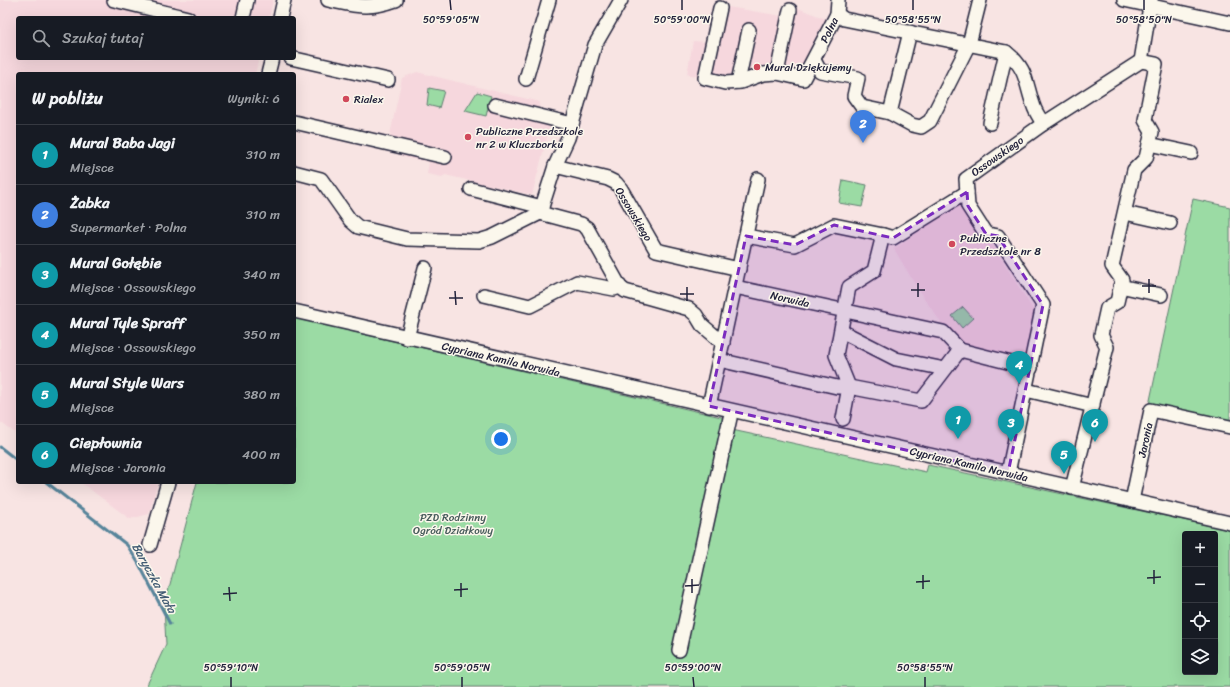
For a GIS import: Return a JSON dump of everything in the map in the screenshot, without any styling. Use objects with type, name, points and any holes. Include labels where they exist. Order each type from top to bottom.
[{"type":"street","points":[[114,0],[158,5],[183,16]]},
{"type":"street","points":[[243,16],[247,0]]},
{"type":"street","points":[[280,16],[284,0]]},
{"type":"street","points":[[328,0],[358,7],[373,7],[396,0]]},
{"type":"street","points":[[526,79],[549,0]]},
{"type":"street","points":[[296,173],[321,179],[350,220],[358,227],[407,239],[479,241],[492,237],[541,210],[555,166],[572,124],[595,45],[621,0]]},
{"type":"street","name":"Polna","points":[[777,73],[803,79],[837,14],[838,0]]},
{"type":"street","points":[[814,60],[820,71],[858,78],[854,96],[862,107],[890,113],[912,125],[921,127],[930,121],[969,44],[980,0]]},
{"type":"street","points":[[1124,0],[1150,3],[1230,23]]},
{"type":"street","points":[[1072,488],[1107,347],[1101,336],[1107,308],[1117,302],[1122,280],[1112,266],[1134,170],[1146,158],[1152,132],[1145,120],[1156,64],[1141,61],[1150,3]]},
{"type":"street","points":[[720,8],[705,78],[726,84],[738,82],[763,74],[777,73],[790,10]]},
{"type":"street","points":[[837,14],[844,19],[1006,52],[1015,59],[1027,78],[1034,108],[1043,124]]},
{"type":"street","points":[[738,82],[749,30]]},
{"type":"street","points":[[890,113],[910,32]]},
{"type":"street","points":[[990,123],[1006,52]]},
{"type":"street","points":[[296,59],[388,80]]},
{"type":"street","points":[[268,72],[272,60]]},
{"type":"street","name":"Ossowskiego","points":[[1008,473],[1043,305],[998,236],[986,234],[968,206],[966,179],[1043,124],[1141,61]]},
{"type":"street","points":[[495,105],[572,124]]},
{"type":"street","points":[[296,122],[445,157]]},
{"type":"street","points":[[1149,144],[1191,153]]},
{"type":"street","name":"Ossowskiego","points":[[555,166],[608,179],[616,183],[621,189],[656,250],[739,269]]},
{"type":"street","points":[[709,406],[758,179]]},
{"type":"street","points":[[472,189],[581,224],[586,228],[620,286],[625,291],[689,309],[696,315],[702,325],[722,343]]},
{"type":"street","points":[[746,236],[795,245],[834,225],[893,238],[967,192]]},
{"type":"street","points":[[1125,213],[1170,223]]},
{"type":"street","points":[[842,419],[849,386],[836,355],[849,286],[874,271],[883,236]]},
{"type":"street","points":[[407,338],[425,268]]},
{"type":"street","points":[[484,295],[530,306],[577,282],[614,289],[620,286]]},
{"type":"street","points":[[1120,286],[1161,295]]},
{"type":"street","name":"Norwida","points":[[735,287],[844,312],[943,332],[960,350]]},
{"type":"street","name":"Cypriana Kamila Norwida","points":[[296,311],[407,338],[1230,523]]},
{"type":"street","points":[[841,331],[896,359],[944,369]]},
{"type":"street","points":[[719,360],[837,387],[849,386],[921,402],[944,369],[960,350],[1031,368]]},
{"type":"street","points":[[1026,390],[1093,406]]},
{"type":"street","name":"Jaronia","points":[[1132,501],[1151,410],[1230,427]]},
{"type":"street","points":[[679,650],[730,418]]},
{"type":"street","points":[[150,545],[167,484]]},
{"type":"highlighted area","points":[[967,192],[968,206],[986,234],[998,236],[1043,305],[1008,473],[709,406],[746,236],[795,245],[834,225],[893,238]]},
{"type":"shaded area","points":[[0,0],[273,0],[269,16],[16,16],[16,60],[258,60],[256,72],[16,72],[16,434],[0,422]]},
{"type":"shaded area","points":[[716,5],[782,16],[790,5],[839,24],[806,86],[768,76],[738,87],[687,74],[693,41],[708,42]]},
{"type":"shaded area","name":"Publiczne Przedszkole nr 2 w Kluczborku","points":[[417,72],[540,102],[536,122],[550,126],[532,195],[445,175],[442,177],[427,174],[429,162],[407,158],[387,149],[402,78]]},
{"type":"shaded area","points":[[962,204],[985,240],[993,246],[1034,311],[1025,360],[963,345],[947,331],[919,291],[894,249],[940,217]]},
{"type":"shaded area","points":[[83,484],[157,484],[149,514],[130,519]]},
{"type":"green space","points":[[429,88],[444,91],[439,108],[427,105]]},
{"type":"green space","points":[[477,92],[491,96],[486,116],[465,111]]},
{"type":"green space","points":[[843,180],[867,185],[862,207],[839,203]]},
{"type":"green space","points":[[1193,199],[1230,207],[1230,422],[1149,405]]},
{"type":"green space","points":[[963,307],[973,318],[962,328],[952,316]]},
{"type":"green space","name":"PZD Rodzinny Ogród Działkowy","points":[[296,318],[734,420],[732,430],[926,472],[928,465],[1230,530],[1230,687],[146,687],[166,644],[164,607],[196,484],[296,484]]},
{"type":"waterway","name":"Baryczka Mała","points":[[0,447],[16,459]]},
{"type":"waterway","name":"Baryczka Mała","points":[[49,484],[127,545],[139,564],[170,624]]},
{"type":"place","name":"Mural Dziękujemy","points":[[757,67]]},
{"type":"place","name":"Rialex","points":[[346,99]]},
{"type":"place","name":"Publiczne Przedszkole nr 2 w Kluczborku","points":[[468,137]]},
{"type":"place","name":"Żabka","points":[[863,143]]},
{"type":"place","name":"Publiczne Przedszkole nr 8","points":[[952,244]]},
{"type":"place","name":"Mural Tyle Spraff","points":[[1019,384]]},
{"type":"place","name":"Mural Baba Jagi","points":[[958,439]]},
{"type":"place","name":"Mural Gołębie","points":[[1011,442]]},
{"type":"place","name":"Ciepłownia","points":[[1095,442]]},
{"type":"place","name":"Mural Style Wars","points":[[1064,474]]}]
